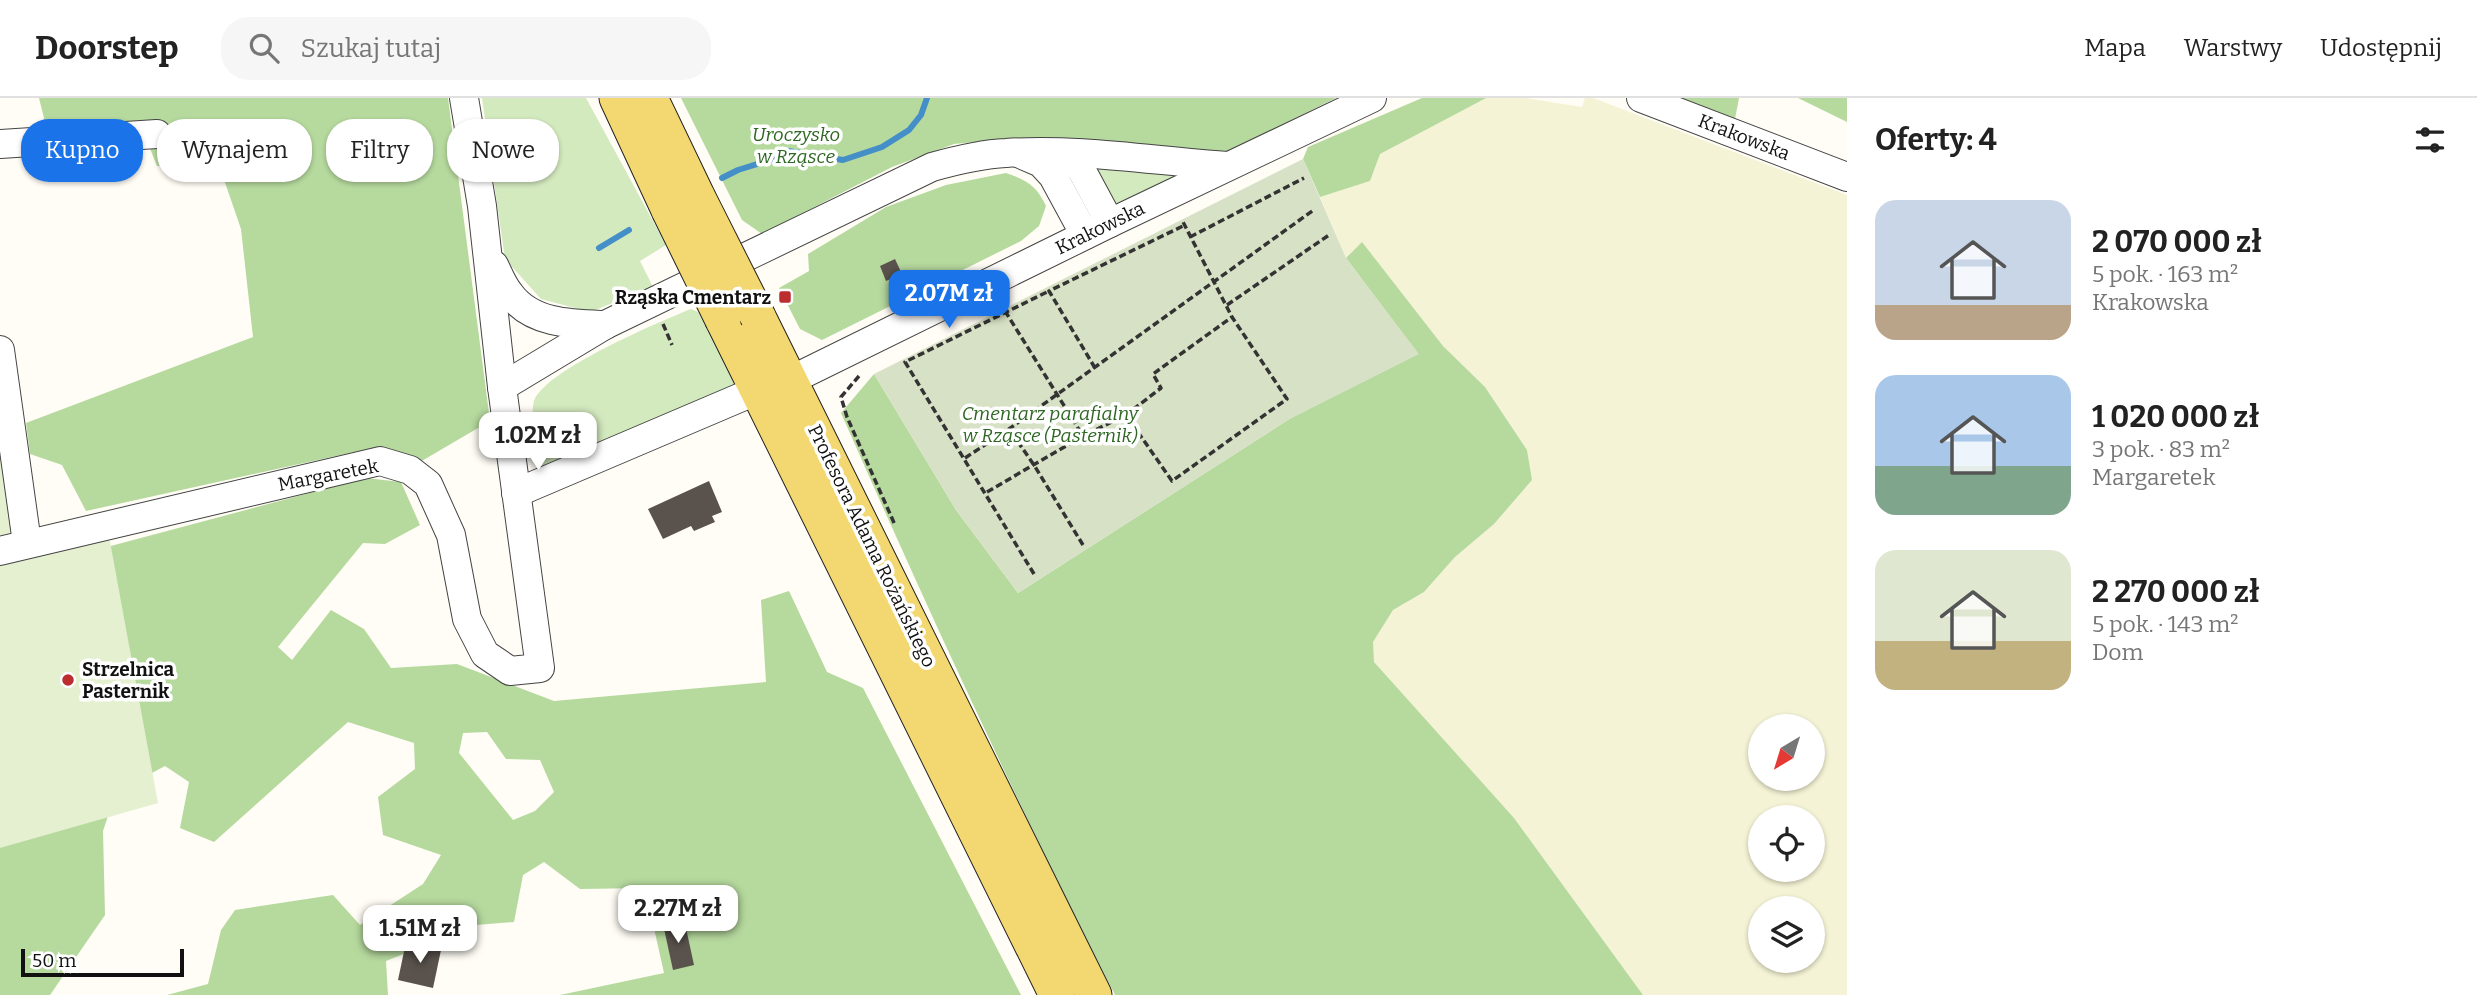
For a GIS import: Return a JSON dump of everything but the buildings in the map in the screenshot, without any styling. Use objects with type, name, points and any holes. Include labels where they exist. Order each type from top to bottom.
[{"type":"main road","name":"Profesora Adama Rożańskiego","points":[[617,98],[758,317],[792,380],[1094,995]]},
{"type":"main road","name":"Profesora Adama Rożańskiego","points":[[650,98],[723,320],[1057,995]]},
{"type":"street","name":"Margaretek","points":[[0,551],[380,461],[410,470],[428,484],[451,535],[467,619],[485,654],[510,671],[540,668],[487,253],[464,98]]},
{"type":"street","name":"Krakowska","points":[[792,380],[1371,98]]},
{"type":"street","name":"Krakowska","points":[[1641,98],[1847,177]]},
{"type":"street","points":[[0,144],[157,134]]},
{"type":"street","points":[[502,387],[605,325],[924,170],[982,155],[1018,153],[1065,153],[1227,166]]},
{"type":"street","points":[[1018,153],[1041,163],[1052,176],[1085,235]]},
{"type":"street","points":[[1065,153],[1082,169],[1110,223]]},
{"type":"street","points":[[487,253],[510,295],[526,310],[560,323],[605,325]]},
{"type":"street","points":[[0,350],[27,543]]},
{"type":"street","points":[[516,493],[758,390]]},
{"type":"path","points":[[1191,237],[1304,177]]},
{"type":"path","points":[[965,458],[1315,209]]},
{"type":"path","points":[[1034,574],[987,492],[905,362],[1184,222],[1212,283],[1287,399],[1172,481],[1126,415]]},
{"type":"path","points":[[1227,305],[1329,235]]},
{"type":"path","points":[[1049,291],[1095,368]]},
{"type":"path","points":[[1005,311],[1083,436]]},
{"type":"path","points":[[660,315],[672,345]]},
{"type":"path","points":[[987,492],[1083,436],[1126,415],[1161,388],[1153,374],[1232,317]]},
{"type":"path","points":[[1009,429],[1083,545]]},
{"type":"green space","points":[[39,98],[448,98],[451,119],[447,119],[447,182],[459,182],[490,421],[420,462],[368,449],[86,511],[62,465],[30,454],[26,423],[253,337],[241,229],[225,182],[312,182],[312,119],[157,119],[157,166],[143,131],[143,119],[44,119]]},
{"type":"green space","points":[[482,98],[586,98],[666,245],[640,261],[653,287],[590,312],[541,299],[505,259],[494,182],[559,182],[559,119],[485,119]]},
{"type":"green space","name":"Uroczysko w Rząsce","points":[[681,98],[1336,98],[1228,151],[1149,149],[1018,138],[954,144],[892,167],[762,234],[742,220]]},
{"type":"green space","points":[[1422,98],[1486,98],[1380,154],[1370,181],[1320,197],[1303,159],[1308,147]]},
{"type":"green space","points":[[1483,98],[1525,98],[1582,107],[1585,98],[1593,98],[1847,195],[1847,995],[1643,995],[1514,818],[1373,662],[1373,642],[1393,610],[1424,592],[1455,557],[1494,524],[1532,480],[1527,450],[1485,387],[1443,346],[1362,243],[1346,258],[1320,197],[1370,181],[1380,154]]},
{"type":"green space","points":[[1681,98],[1739,98],[1735,119]]},
{"type":"green space","points":[[1798,98],[1847,98],[1847,122]]},
{"type":"green space","name":"Cmentarz parafialny w Rząsce (Pasternik)","points":[[1303,159],[1346,258],[1419,354],[1291,418],[1018,593],[956,510],[874,374]]},
{"type":"green space","points":[[1096,167],[1178,177],[1117,208],[1095,170]]},
{"type":"green space","points":[[1006,173],[1030,185],[1039,193],[1046,206],[1039,226],[1021,241],[822,340],[800,329],[779,288],[809,271],[808,254],[886,207],[946,185]]},
{"type":"green space","points":[[1362,242],[1443,346],[1485,387],[1527,450],[1532,480],[1494,524],[1455,557],[1424,592],[1393,610],[1373,642],[1374,662],[1514,818],[1643,995],[1115,995],[974,706],[841,413],[874,374],[956,510],[1018,593],[1291,418],[1418,354],[1346,258]]},
{"type":"green space","points":[[691,309],[698,312],[738,384],[545,469],[530,449],[524,433],[532,428],[534,401],[543,389],[559,375],[605,348]]},
{"type":"green space","name":"Strzelnica Pasternik","points":[[0,422],[14,525],[109,536],[158,803],[0,848]]},
{"type":"green space","points":[[366,478],[401,482],[420,525],[385,544],[363,543],[278,647],[292,660],[331,610],[364,629],[391,668],[457,664],[554,701],[766,682],[761,600],[789,591],[827,672],[863,688],[1021,995],[560,995],[664,973],[645,888],[580,889],[544,862],[523,875],[514,922],[476,925],[386,961],[388,995],[167,995],[208,984],[221,930],[235,910],[333,895],[360,925],[423,884],[441,855],[383,835],[378,797],[415,769],[414,743],[348,722],[214,842],[180,828],[189,782],[165,766],[116,792],[103,831],[105,915],[50,995],[0,995],[0,756],[92,551]],"holes":[[[487,732],[506,759],[540,760],[554,792],[535,811],[513,820],[459,753],[463,733]]]},
{"type":"waterway","points":[[722,178],[788,151],[843,160],[882,147],[909,130],[921,115],[927,98]]},
{"type":"waterway","points":[[599,248],[629,230]]},
{"type":"place","name":"Rząska Cmentarz","points":[[785,297]]},
{"type":"place","name":"Strzelnica Pasternik","points":[[68,680]]}]
